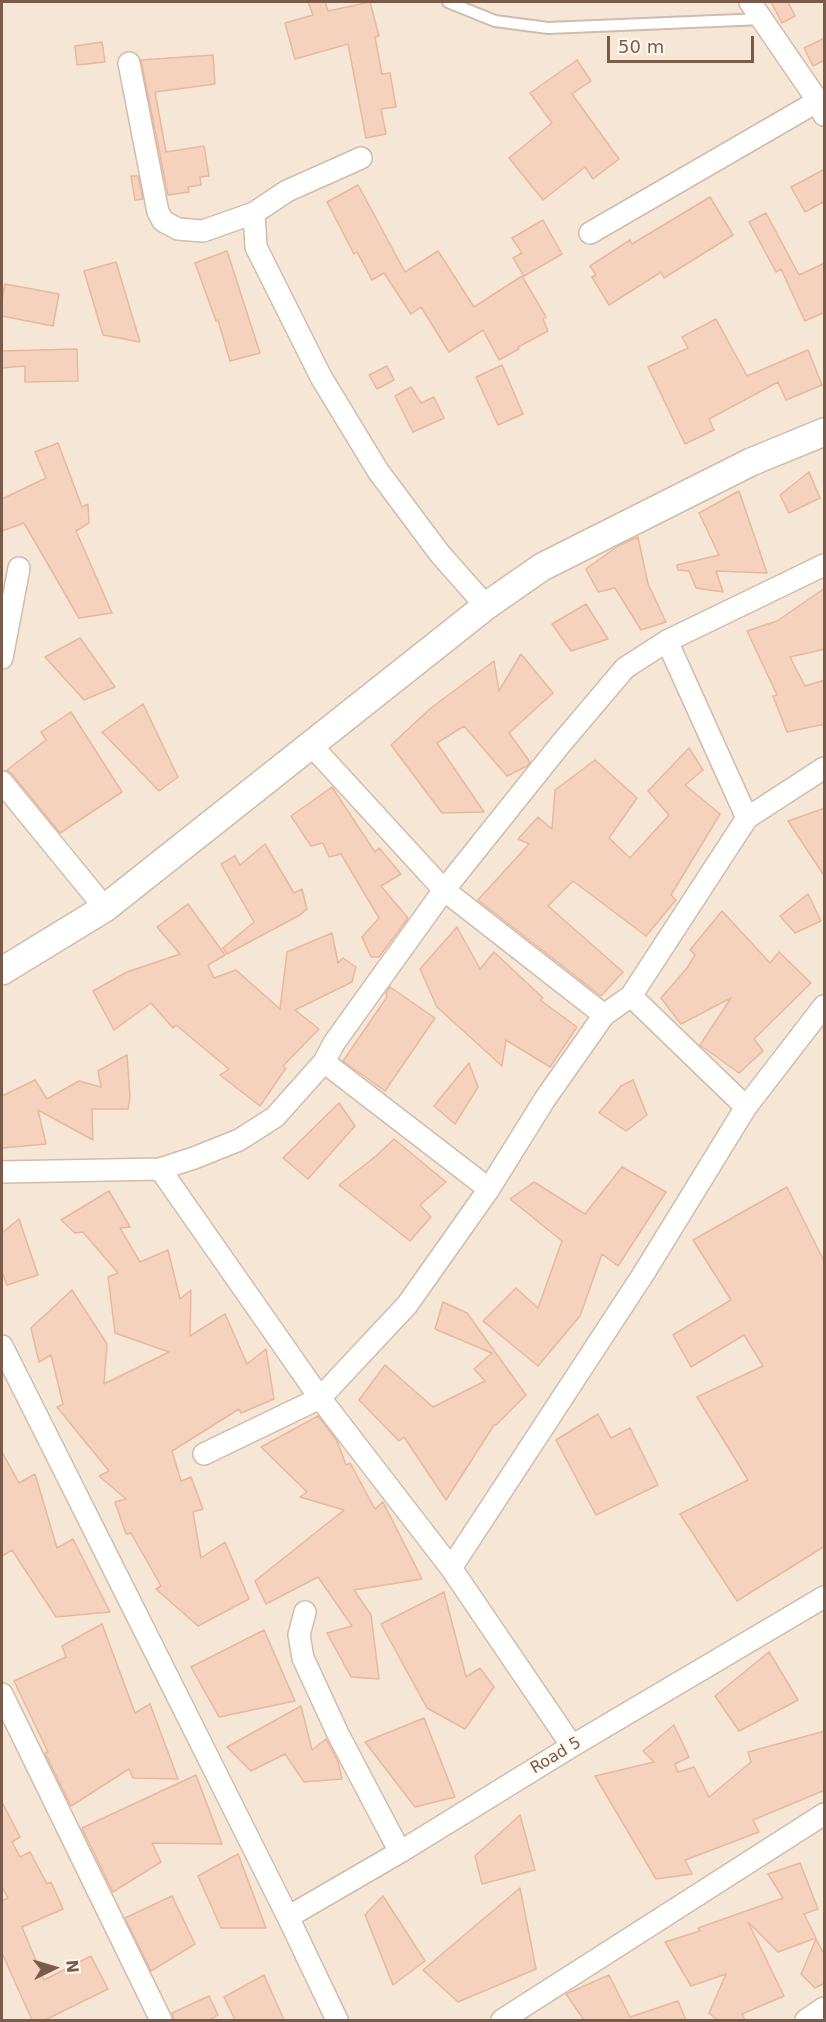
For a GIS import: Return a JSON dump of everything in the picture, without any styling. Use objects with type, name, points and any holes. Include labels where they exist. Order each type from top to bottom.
[{"type":"street","points":[[590,233],[821,108],[750,2]]},
{"type":"street","points":[[129,63],[158,212],[163,221],[178,229],[203,231],[254,213],[287,191],[361,158]]},
{"type":"street","points":[[254,213],[255,247],[321,377],[378,471],[440,554],[486,606]]},
{"type":"street","points":[[2,971],[105,908],[486,606],[542,567],[751,462],[825,432]]},
{"type":"street","points":[[2,1172],[160,1168],[194,1158],[239,1140],[275,1117],[324,1062],[334,1043],[444,890],[559,746],[625,668],[667,641],[825,565]]},
{"type":"street","points":[[2,658],[19,568]]},
{"type":"street","points":[[667,641],[747,818]]},
{"type":"street","points":[[312,746],[444,890],[604,1015]]},
{"type":"street","points":[[204,1454],[320,1398],[407,1305],[489,1189],[545,1099],[604,1015],[631,996],[747,818],[825,768]]},
{"type":"street","points":[[2,782],[105,908]]},
{"type":"street","points":[[631,996],[746,1107]]},
{"type":"street","points":[[451,1568],[644,1273],[746,1107],[825,1006]]},
{"type":"street","points":[[324,1062],[489,1189]]},
{"type":"street","points":[[160,1168],[320,1398],[451,1568],[572,1746]]},
{"type":"street","points":[[2,1346],[288,1917],[337,2020]]},
{"type":"street","name":"Road 5","points":[[288,1917],[825,1597]]},
{"type":"street","points":[[304,1612],[299,1635],[303,1658],[338,1734],[400,1852]]},
{"type":"street","points":[[2,1694],[161,2020]]},
{"type":"street","points":[[502,2020],[825,1814]]},
{"type":"lane","points":[[448,2],[495,21],[548,28],[764,20]]},
{"type":"shaded area","points":[[2,2],[824,2],[824,2020],[2,2020]]},
{"type":"building","points":[[308,2],[325,2],[328,11],[370,2],[379,36],[375,37],[382,74],[390,73],[396,107],[381,109],[386,134],[366,138],[348,44],[295,59],[285,23],[313,15]]},
{"type":"building","points":[[771,2],[788,2],[795,16],[782,23]]},
{"type":"building","points":[[825,38],[825,60],[813,66],[804,48]]},
{"type":"building","points":[[102,42],[105,62],[77,65],[75,46]]},
{"type":"building","points":[[213,55],[215,84],[155,92],[166,152],[204,146],[209,176],[200,177],[201,185],[188,187],[189,192],[168,195],[141,60]]},
{"type":"building","points":[[577,60],[591,81],[572,94],[619,159],[593,179],[585,167],[543,200],[509,158],[552,123],[530,93]]},
{"type":"building","points":[[825,169],[825,201],[805,212],[791,187]]},
{"type":"building","points":[[131,176],[138,176],[143,199],[135,200]]},
{"type":"building","points":[[358,185],[405,272],[438,251],[474,307],[522,276],[546,317],[543,319],[548,331],[499,360],[483,330],[449,352],[421,307],[411,314],[384,273],[372,280],[357,252],[354,254],[327,202]]},
{"type":"building","points":[[710,197],[733,235],[664,278],[661,272],[609,305],[592,277],[596,275],[590,266],[630,240],[632,244]]},
{"type":"building","points":[[766,213],[799,275],[825,263],[825,312],[805,321],[781,269],[776,272],[749,222]]},
{"type":"building","points":[[543,220],[562,254],[524,276],[513,258],[522,253],[512,238]]},
{"type":"building","points":[[227,251],[260,353],[230,361],[218,320],[216,321],[195,263]]},
{"type":"building","points":[[116,262],[140,342],[103,335],[84,271]]},
{"type":"building","points":[[5,284],[59,294],[53,326],[2,316]]},
{"type":"building","points":[[716,319],[747,376],[808,350],[822,385],[786,400],[778,382],[709,419],[714,430],[685,444],[648,367],[688,348],[682,337]]},
{"type":"building","points":[[77,349],[78,381],[25,382],[25,366],[2,368],[2,351]]},
{"type":"building","points":[[502,365],[523,414],[498,425],[476,377]]},
{"type":"building","points":[[387,366],[394,380],[377,389],[369,375]]},
{"type":"building","points":[[411,387],[421,403],[434,397],[444,418],[413,432],[395,396]]},
{"type":"building","points":[[58,443],[82,507],[88,504],[89,523],[76,531],[112,613],[79,618],[24,523],[2,531],[2,499],[46,478],[35,452]]},
{"type":"building","points":[[809,472],[820,498],[789,513],[780,495]]},
{"type":"building","points":[[739,491],[767,573],[716,571],[723,592],[696,588],[689,571],[678,570],[677,565],[719,555],[699,513]]},
{"type":"building","points":[[638,537],[648,584],[666,622],[641,630],[615,588],[598,592],[586,569],[618,546]]},
{"type":"building","points":[[825,588],[825,649],[790,657],[805,686],[825,680],[825,724],[787,732],[773,696],[777,695],[747,631],[777,621]]},
{"type":"building","points":[[586,604],[608,639],[571,651],[552,624]]},
{"type":"building","points":[[80,638],[115,687],[84,700],[45,657]]},
{"type":"building","points":[[521,654],[553,693],[509,733],[530,762],[527,766],[507,776],[464,726],[437,743],[484,812],[442,813],[391,745],[431,708],[494,661],[499,691]]},
{"type":"building","points":[[143,704],[178,777],[159,791],[102,732]]},
{"type":"building","points":[[71,712],[122,792],[60,833],[7,770],[46,740],[41,732]]},
{"type":"building","points":[[689,748],[703,770],[685,785],[720,814],[671,895],[676,900],[646,936],[573,881],[548,906],[623,972],[601,996],[478,900],[529,844],[518,839],[538,817],[552,829],[555,790],[595,760],[637,798],[609,838],[630,858],[669,815],[648,791]]},
{"type":"building","points":[[332,787],[375,852],[379,848],[401,874],[381,886],[408,918],[379,957],[371,957],[362,937],[379,918],[341,854],[329,857],[323,843],[311,846],[291,816]]},
{"type":"building","points":[[825,808],[825,877],[788,821]]},
{"type":"building","points":[[265,844],[294,893],[302,889],[307,909],[227,954],[223,948],[254,922],[221,864],[235,856],[240,865]]},
{"type":"building","points":[[808,894],[821,921],[795,933],[780,916]]},
{"type":"building","points":[[188,904],[225,955],[208,965],[214,978],[236,970],[280,1009],[287,952],[332,933],[338,963],[343,958],[356,967],[352,982],[295,1010],[319,1029],[283,1066],[286,1068],[260,1106],[220,1075],[229,1069],[176,1025],[173,1028],[151,1003],[114,1030],[93,991],[127,972],[180,954],[157,927]]},
{"type":"building","points":[[722,911],[770,963],[779,952],[811,983],[754,1039],[763,1051],[739,1073],[700,1045],[731,998],[681,1024],[661,998],[687,968],[695,955],[690,950]]},
{"type":"building","points":[[457,927],[480,969],[494,952],[543,998],[540,1000],[577,1027],[550,1067],[506,1040],[502,1066],[437,1007],[420,969]]},
{"type":"building","points":[[390,987],[435,1018],[385,1091],[343,1061],[387,997],[386,993]]},
{"type":"building","points":[[127,1055],[130,1097],[128,1109],[92,1109],[93,1140],[38,1110],[46,1144],[2,1148],[2,1096],[35,1080],[47,1099],[79,1081],[101,1087],[98,1071]]},
{"type":"building","points":[[469,1063],[478,1087],[455,1124],[434,1106]]},
{"type":"building","points":[[633,1080],[647,1115],[626,1131],[599,1113],[621,1086]]},
{"type":"building","points":[[339,1103],[355,1126],[308,1179],[283,1158]]},
{"type":"building","points":[[394,1139],[446,1182],[420,1205],[431,1217],[410,1241],[339,1185]]},
{"type":"building","points":[[622,1167],[666,1192],[618,1266],[602,1254],[580,1316],[538,1366],[483,1321],[516,1288],[538,1308],[562,1241],[510,1199],[534,1182],[585,1214]]},
{"type":"building","points":[[787,1187],[825,1263],[825,1546],[737,1601],[680,1514],[748,1480],[697,1397],[763,1366],[744,1335],[691,1367],[673,1335],[731,1300],[693,1240]]},
{"type":"building","points":[[109,1191],[130,1227],[120,1228],[140,1262],[168,1250],[180,1299],[191,1290],[190,1336],[225,1314],[247,1364],[266,1349],[274,1399],[241,1413],[239,1409],[172,1451],[181,1481],[191,1477],[203,1509],[193,1512],[201,1558],[225,1542],[249,1599],[198,1626],[156,1589],[161,1586],[131,1533],[126,1534],[115,1502],[126,1499],[99,1476],[109,1471],[57,1407],[63,1404],[51,1355],[39,1362],[31,1328],[72,1290],[107,1344],[104,1384],[169,1352],[115,1333],[108,1277],[118,1273],[83,1232],[75,1233],[61,1220]]},
{"type":"building","points":[[19,1219],[38,1275],[7,1285],[2,1272],[2,1233]]},
{"type":"building","points":[[443,1302],[467,1313],[526,1395],[494,1425],[446,1500],[404,1437],[399,1441],[359,1400],[385,1365],[433,1407],[485,1381],[474,1369],[492,1353],[435,1329]]},
{"type":"building","points":[[598,1414],[611,1438],[630,1428],[658,1485],[596,1515],[556,1440]]},
{"type":"building","points":[[318,1416],[337,1441],[346,1465],[350,1463],[375,1509],[383,1502],[422,1579],[354,1590],[371,1615],[379,1679],[351,1677],[327,1633],[352,1626],[318,1577],[266,1604],[255,1581],[344,1510],[300,1497],[307,1492],[261,1447]]},
{"type":"building","points":[[2,1452],[19,1483],[35,1474],[57,1548],[73,1539],[110,1612],[56,1617],[12,1550],[2,1556]]},
{"type":"building","points":[[444,1592],[466,1677],[480,1668],[494,1687],[465,1729],[427,1708],[381,1624]]},
{"type":"building","points":[[102,1624],[135,1713],[150,1704],[178,1779],[133,1778],[129,1769],[71,1806],[14,1681],[66,1657],[62,1646]]},
{"type":"building","points":[[264,1630],[295,1701],[219,1717],[191,1667]]},
{"type":"building","points":[[769,1652],[798,1700],[739,1731],[715,1696]]},
{"type":"building","points":[[301,1706],[312,1750],[326,1739],[338,1762],[342,1779],[304,1782],[285,1754],[251,1771],[227,1747]]},
{"type":"building","points":[[424,1718],[455,1797],[415,1807],[365,1742]]},
{"type":"building","points":[[674,1725],[689,1757],[675,1764],[678,1772],[694,1767],[709,1797],[751,1762],[748,1752],[825,1731],[825,1790],[753,1820],[759,1832],[685,1860],[692,1874],[656,1879],[595,1776],[654,1762],[643,1751]]},
{"type":"building","points":[[196,1775],[222,1844],[152,1843],[161,1862],[113,1892],[82,1828]]},
{"type":"building","points":[[2,1802],[20,1837],[12,1842],[20,1857],[30,1852],[47,1884],[51,1882],[63,1909],[22,1927],[44,1980],[91,1956],[108,1989],[45,2020],[32,2020],[2,1953],[2,1901],[8,1898],[2,1887]]},
{"type":"building","points":[[520,1815],[535,1870],[482,1884],[475,1856]]},
{"type":"building","points":[[238,1854],[266,1928],[221,1928],[198,1876]]},
{"type":"building","points":[[800,1863],[818,1909],[804,1914],[816,1938],[778,1952],[748,1922],[784,1996],[742,2014],[745,2020],[717,2020],[709,2013],[726,1974],[691,1986],[665,1942],[700,1931],[698,1928],[783,1898],[768,1874]]},
{"type":"building","points":[[520,1888],[536,1969],[458,2002],[423,1970]]},
{"type":"building","points":[[172,1896],[195,1944],[151,1971],[125,1918]]},
{"type":"building","points":[[383,1896],[425,1961],[393,1985],[365,1915]]},
{"type":"building","points":[[816,1939],[825,1956],[825,1983],[815,1988],[801,1974]]},
{"type":"building","points":[[264,1975],[284,2020],[235,2020],[224,1997]]},
{"type":"building","points":[[609,1975],[630,2017],[678,2001],[686,2020],[584,2020],[566,1994]]},
{"type":"building","points":[[209,1996],[218,2015],[209,2020],[174,2020],[172,2013]]}]
